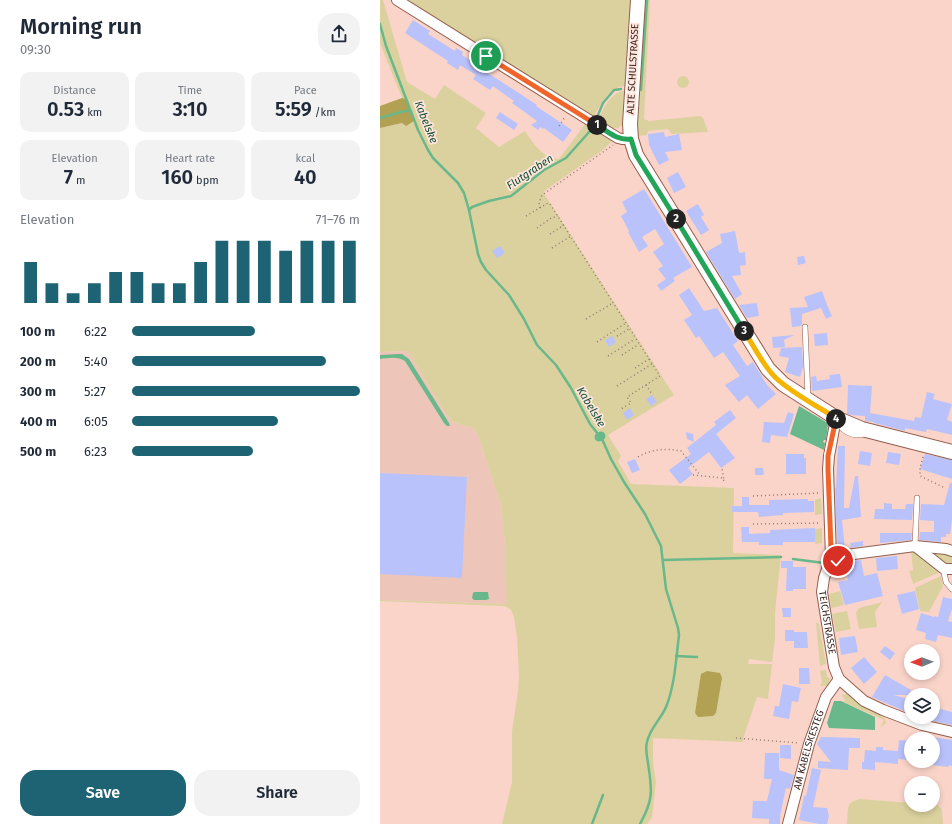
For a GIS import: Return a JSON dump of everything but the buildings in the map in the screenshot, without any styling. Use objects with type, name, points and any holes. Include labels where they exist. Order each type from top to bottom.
[{"type":"street","points":[[396,0],[618,138],[627,140],[631,139],[636,155],[768,369],[783,384],[836,418],[862,430],[952,452]]},
{"type":"street","name":"ALTE SCHULSTRASSE","points":[[631,139],[632,82],[638,0]]},
{"type":"street","name":"TEICHSTRASSE","points":[[836,418],[828,456],[831,557],[824,578],[822,592],[834,667],[839,679],[864,701],[922,725],[952,732]]},
{"type":"street","points":[[831,557],[914,546],[946,549],[952,551]]},
{"type":"street","points":[[914,546],[947,568]]},
{"type":"street","name":"AM KABELSKESTEG","points":[[788,824],[809,744],[826,697],[839,679]]},
{"type":"lane","points":[[805,327],[808,400]]},
{"type":"lane","points":[[914,546],[917,498]]},
{"type":"lane","points":[[947,568],[946,582],[952,589]]},
{"type":"path","points":[[559,126],[568,114]]},
{"type":"path","points":[[540,208],[540,199],[542,195],[615,143]]},
{"type":"path","points":[[526,216],[548,203],[550,204],[660,376],[627,397],[631,403],[621,409]]},
{"type":"path","points":[[537,228],[551,218],[558,216]]},
{"type":"path","points":[[550,234],[564,226]]},
{"type":"path","points":[[552,248],[570,236]]},
{"type":"path","points":[[586,319],[613,303]]},
{"type":"path","points":[[597,342],[626,323]]},
{"type":"path","points":[[617,336],[629,329]]},
{"type":"path","points":[[608,356],[636,339]]},
{"type":"path","points":[[622,355],[639,344]]},
{"type":"path","points":[[635,368],[649,359]]},
{"type":"path","points":[[617,386],[652,364]]},
{"type":"path","points":[[646,385],[652,394]]},
{"type":"path","points":[[638,457],[653,451],[681,451],[700,475]]},
{"type":"path","points":[[923,456],[920,476],[944,488]]},
{"type":"path","points":[[693,475],[723,478],[724,481],[722,468]]},
{"type":"path","points":[[753,496],[828,492]]},
{"type":"path","points":[[753,524],[830,523]]},
{"type":"path","points":[[736,738],[809,744]]},
{"type":"shaded area","points":[[380,0],[383,0],[407,82],[435,99],[444,85],[486,113],[476,128],[499,147],[525,131],[539,150],[548,156],[559,159],[585,124],[612,141],[604,149],[543,192],[674,395],[608,435],[621,456],[618,461],[631,484],[734,488],[733,553],[781,555],[775,612],[775,638],[772,662],[749,659],[748,664],[772,664],[768,699],[757,697],[743,742],[653,738],[653,763],[656,782],[652,817],[647,824],[502,824],[512,782],[512,731],[519,676],[517,637],[514,617],[511,610],[503,606],[380,601],[507,604],[505,542],[501,505],[477,432],[472,428],[453,422],[445,412],[408,351],[380,352],[380,128],[402,123],[406,126],[406,100],[402,98],[380,43]]},
{"type":"shaded area","points":[[410,0],[631,0],[625,86],[611,92],[595,114],[600,117],[609,100],[616,94],[625,90],[623,124],[618,128],[612,128],[409,2]]},
{"type":"shaded area","points":[[643,0],[650,0],[644,119],[649,121],[700,116],[703,118],[708,132],[672,134],[668,129],[648,131],[647,135],[638,136],[636,120]]},
{"type":"shaded area","points":[[681,76],[685,76],[689,82],[685,88],[681,88],[677,84],[677,80]]},
{"type":"shaded area","points":[[402,98],[406,99],[414,121],[406,126],[402,123],[380,128],[380,106]]},
{"type":"shaded area","points":[[408,351],[445,412],[453,422],[472,428],[477,432],[501,505],[505,542],[508,604],[380,600],[380,352]]},
{"type":"shaded area","points":[[402,354],[409,359],[450,426],[447,426],[444,423],[405,361],[396,358],[380,359],[380,355]]},
{"type":"shaded area","points":[[799,406],[828,424],[826,440],[823,442],[825,443],[824,450],[790,434]]},
{"type":"shaded area","points":[[821,498],[822,514],[815,515],[815,500]]},
{"type":"shaded area","points":[[822,528],[822,543],[815,544],[815,529]]},
{"type":"shaded area","points":[[912,549],[940,572],[913,584],[909,571],[913,570]]},
{"type":"shaded area","points":[[927,550],[952,554],[952,566],[947,567]]},
{"type":"shaded area","points":[[941,576],[943,586],[929,612],[920,611],[915,588]]},
{"type":"shaded area","points":[[840,591],[844,605],[831,608],[829,594]]},
{"type":"shaded area","points":[[474,592],[488,592],[489,599],[474,600],[472,598]]},
{"type":"shaded area","points":[[882,602],[875,612],[877,627],[859,629],[856,613],[859,608]]},
{"type":"shaded area","points":[[847,611],[851,629],[836,632],[832,614]]},
{"type":"shaded area","points":[[816,622],[819,624],[826,664],[820,666]]},
{"type":"shaded area","points":[[826,670],[827,677],[830,678],[828,686],[820,686],[822,682],[820,671]]},
{"type":"shaded area","points":[[707,671],[720,673],[722,678],[716,713],[713,716],[698,717],[695,713],[701,674]]},
{"type":"shaded area","points":[[847,694],[855,700],[883,713],[886,723],[880,728],[884,720],[844,702],[845,699],[841,695]]},
{"type":"shaded area","points":[[834,701],[841,701],[875,717],[875,730],[829,728],[827,723]]},
{"type":"shaded area","points":[[859,799],[904,802],[904,812],[940,812],[940,807],[942,809],[943,824],[847,824],[848,808],[850,803]]},
{"type":"waterway","points":[[641,90],[647,0]]},
{"type":"waterway","name":"Kabelske","points":[[380,24],[386,46],[418,130],[433,158],[458,183],[464,193],[481,262],[486,270],[509,295],[524,319],[537,345],[556,365],[571,388],[590,424],[602,439],[624,482],[645,514],[661,546],[666,589],[679,635],[675,672],[669,699],[664,711],[648,737],[646,745],[651,794],[648,808],[640,824]]},
{"type":"waterway","name":"Flutgraben","points":[[598,115],[603,103],[614,90],[621,89]]},
{"type":"waterway","points":[[380,118],[404,111],[411,111]]},
{"type":"waterway","name":"Flutgraben","points":[[469,210],[472,207],[489,201],[511,196],[544,170],[566,158],[590,131]]},
{"type":"waterway","points":[[663,560],[781,557]]},
{"type":"waterway","points":[[793,559],[824,563]]},
{"type":"waterway","points":[[676,656],[697,657]]},
{"type":"waterway","points":[[592,824],[603,795]]},
{"type":"route","points":[[486,56],[618,138],[627,140],[631,139],[636,155],[768,369],[783,384],[836,418],[828,456],[831,557],[849,554],[849,558],[838,561]]}]
